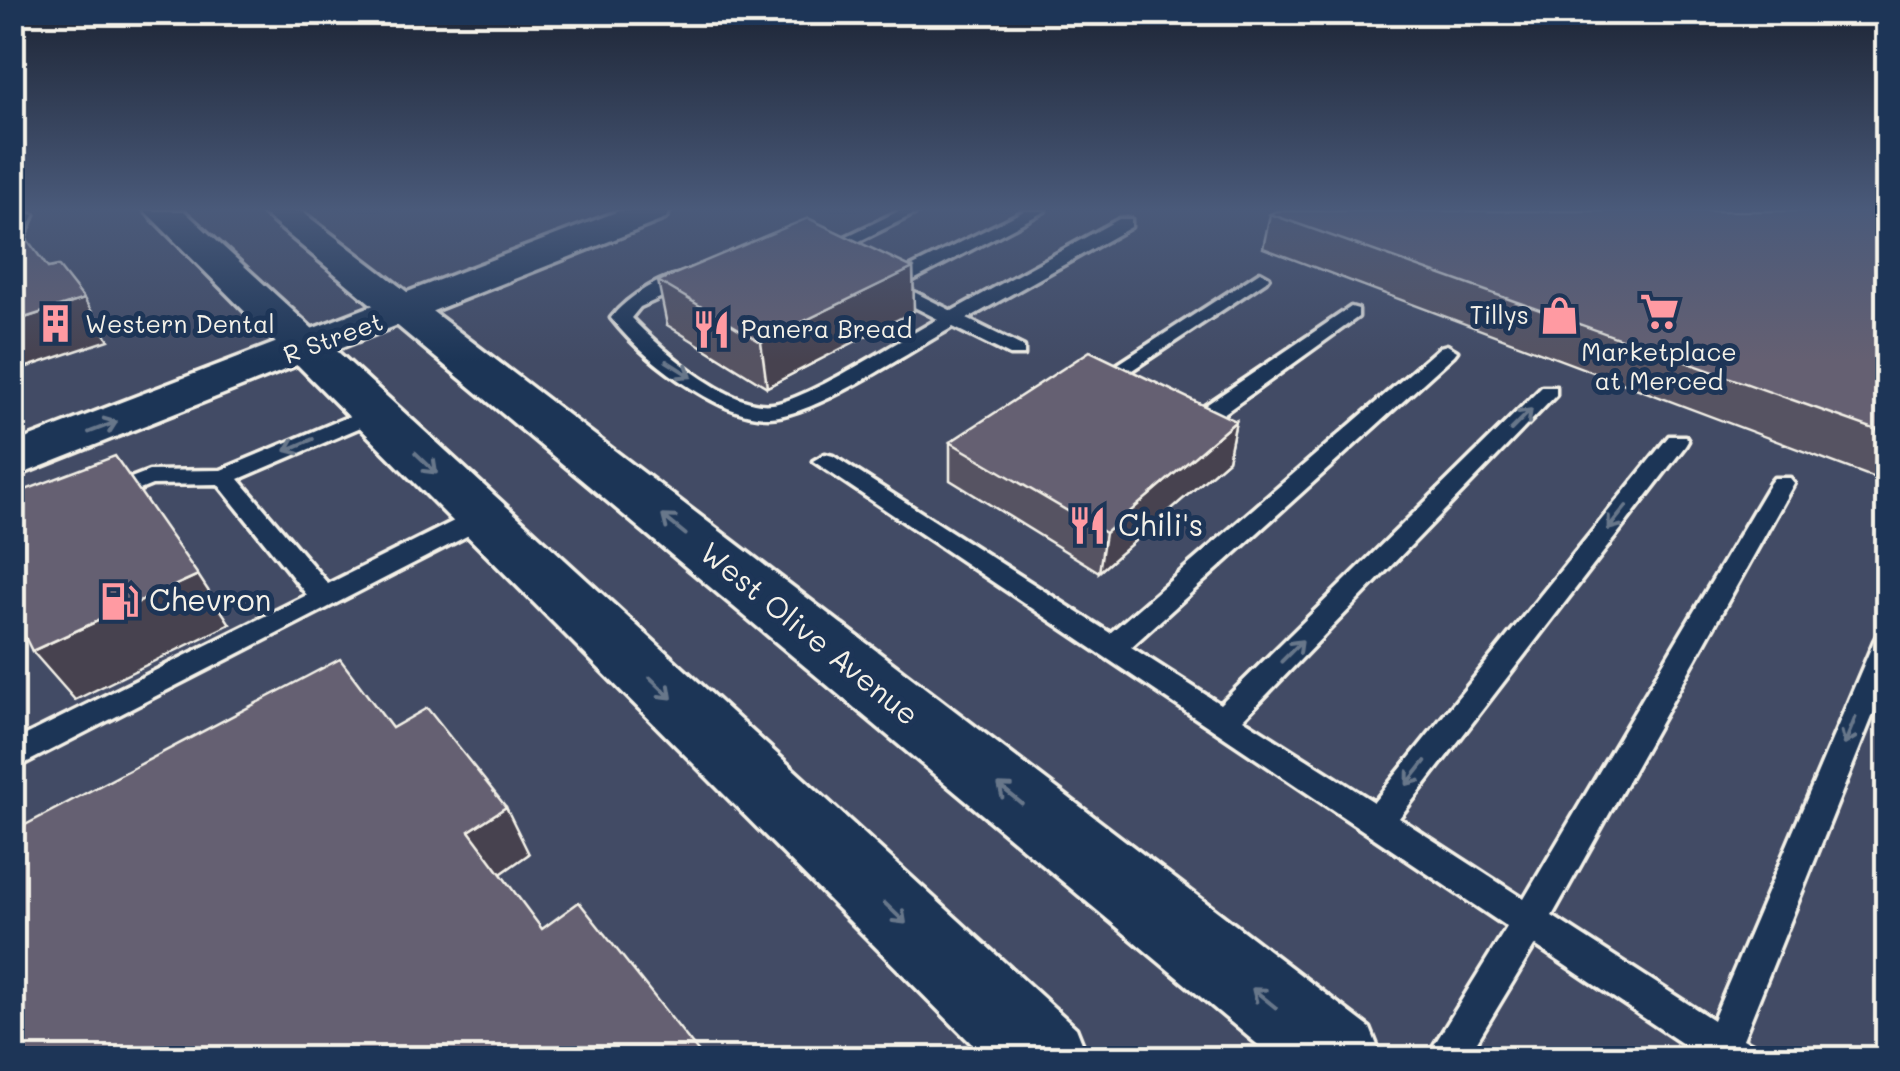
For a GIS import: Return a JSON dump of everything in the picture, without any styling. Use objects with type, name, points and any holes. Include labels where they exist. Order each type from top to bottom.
[{"type":"main road","points":[[215,261],[1046,1058]]},
{"type":"main road","name":"West Olive Avenue","points":[[347,261],[1340,1058]]},
{"type":"main road","name":"R Street","points":[[390,298],[464,261]]},
{"type":"main road","name":"R Street","points":[[12,425],[292,335],[501,261]]},
{"type":"main road","name":"R Street","points":[[12,462],[292,335]]},
{"type":"lane","points":[[927,261],[880,282],[1017,351]]},
{"type":"lane","points":[[700,272],[633,303],[621,318],[645,347],[744,409],[774,411],[818,394],[1058,261]]},
{"type":"lane","points":[[1122,368],[1260,278]]},
{"type":"lane","points":[[1211,412],[1351,313]]},
{"type":"lane","points":[[1112,648],[1447,351]]},
{"type":"lane","points":[[1223,720],[1549,391]]},
{"type":"lane","points":[[80,506],[148,478],[224,477],[374,413]]},
{"type":"lane","points":[[1378,822],[1677,441]]},
{"type":"lane","points":[[825,461],[1730,1053],[1888,641]]},
{"type":"lane","points":[[224,477],[324,596]]},
{"type":"lane","points":[[1445,1058],[1532,920],[1782,482]]},
{"type":"lane","points":[[12,757],[483,516]]},
{"type":"shaded area","points":[[12,261],[1887,261],[1887,1058],[13,1058]]},
{"type":"building","points":[[12,261],[43,261],[48,268],[58,266],[84,299],[12,322]]},
{"type":"building","points":[[706,261],[898,261],[913,268],[761,342],[658,281]]},
{"type":"building","points":[[1402,261],[1888,261],[1888,434]]},
{"type":"building","name":"Chili's","points":[[1090,351],[1236,421],[1105,533],[950,442]]},
{"type":"building","points":[[115,456],[198,575],[32,651],[12,611],[12,495]]},
{"type":"building","points":[[340,659],[392,728],[427,708],[506,807],[469,831],[542,929],[579,902],[700,1054],[695,1058],[12,1058],[12,832]]},
{"type":"place","name":"Marketplace at Merced","points":[[1659,311]]},
{"type":"place","name":"Tillys","points":[[1559,315]]},
{"type":"place","name":"Western Dental","points":[[55,324]]},
{"type":"place","name":"Panera Bread","points":[[711,329]]},
{"type":"place","name":"Chili's","points":[[1088,526]]},
{"type":"place","name":"Chevron","points":[[119,601]]}]
